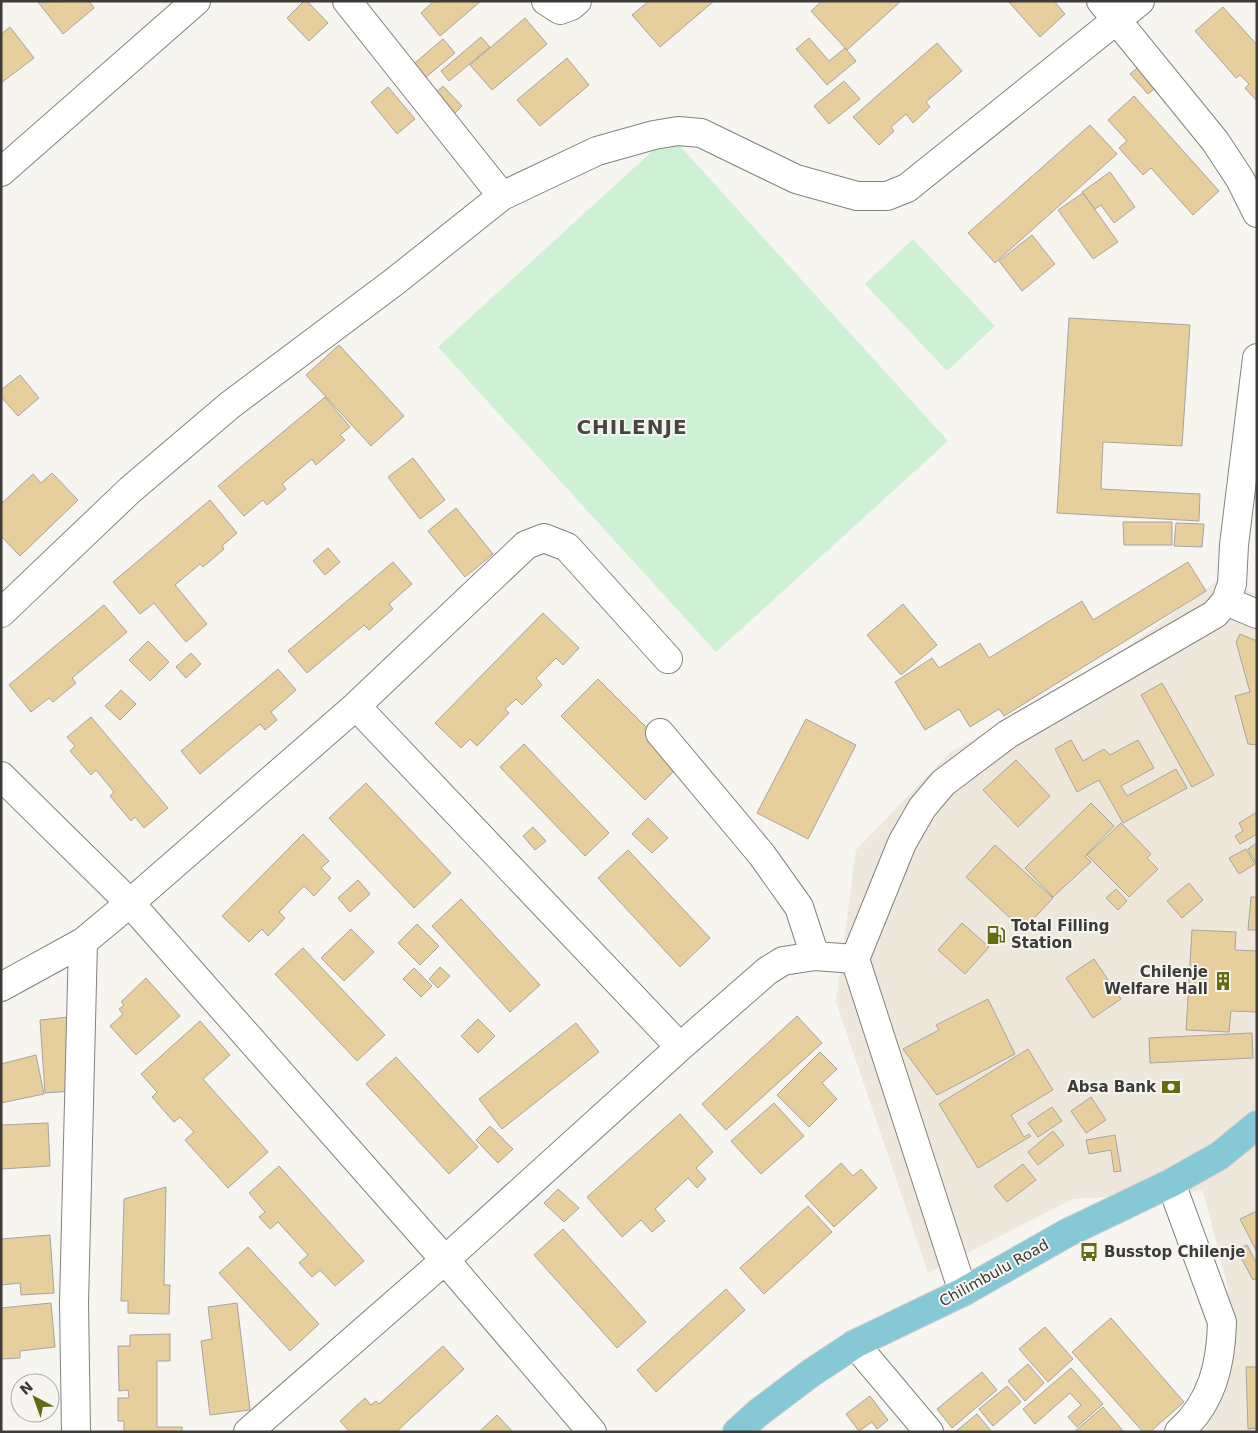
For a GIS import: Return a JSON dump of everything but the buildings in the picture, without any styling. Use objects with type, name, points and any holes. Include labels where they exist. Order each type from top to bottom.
[{"type":"main road","name":"Chilimbulu Road","points":[[737,1432],[788,1390],[855,1344],[963,1292],[1067,1233],[1171,1183],[1219,1156],[1257,1125]]},
{"type":"street","points":[[1,172],[196,1]]},
{"type":"street","points":[[347,1],[502,196]]},
{"type":"street","points":[[546,1],[560,10],[571,6],[577,1]]},
{"type":"street","points":[[1,612],[179,447],[230,406],[402,276],[502,196],[597,151],[654,135],[678,131],[701,133],[796,179],[857,196],[887,196],[907,188],[1109,11],[1140,1]]},
{"type":"street","points":[[1109,11],[1215,141],[1240,179],[1257,213]]},
{"type":"street","points":[[963,1292],[854,958],[902,843],[922,808],[943,783],[1008,734],[1215,614],[1226,601],[1232,584],[1234,545],[1257,358]]},
{"type":"street","points":[[1234,545],[1257,527]]},
{"type":"street","points":[[1,987],[83,942],[130,903],[356,706],[526,545],[544,538],[567,548],[668,659]]},
{"type":"street","points":[[1226,601],[1257,614]]},
{"type":"street","points":[[356,706],[680,1047]]},
{"type":"street","points":[[660,733],[762,855],[799,907],[815,956]]},
{"type":"street","points":[[1,776],[130,903],[445,1260],[592,1432]]},
{"type":"street","points":[[76,1432],[74,1303],[83,942]]},
{"type":"street","points":[[248,1432],[445,1260],[680,1047],[775,966],[783,961],[815,956],[854,958]]},
{"type":"street","points":[[1171,1183],[1222,1322],[1222,1344],[1212,1388],[1192,1421],[1179,1432]]},
{"type":"street","points":[[855,1344],[929,1432]]},
{"type":"shaded area","points":[[1217,581],[1257,594],[1257,1432],[1206,1432],[1228,1288],[1203,1191],[1073,1199],[928,1273],[836,1002],[856,850],[949,753],[1104,664]]},
{"type":"green space","points":[[670,135],[948,441],[716,652],[438,347]]},
{"type":"green space","points":[[913,239],[995,326],[947,371],[865,284]]},
{"type":"place","name":"Total Filling Station","points":[[996,935]]},
{"type":"place","name":"Chilenje Welfare Hall","points":[[1223,981]]},
{"type":"place","name":"Absa Bank","points":[[1171,1087]]},
{"type":"place","name":"Busstop Chilenje","points":[[1089,1252]]},
{"type":"district","name":"CHILENJE","points":[[632,427]]}]
